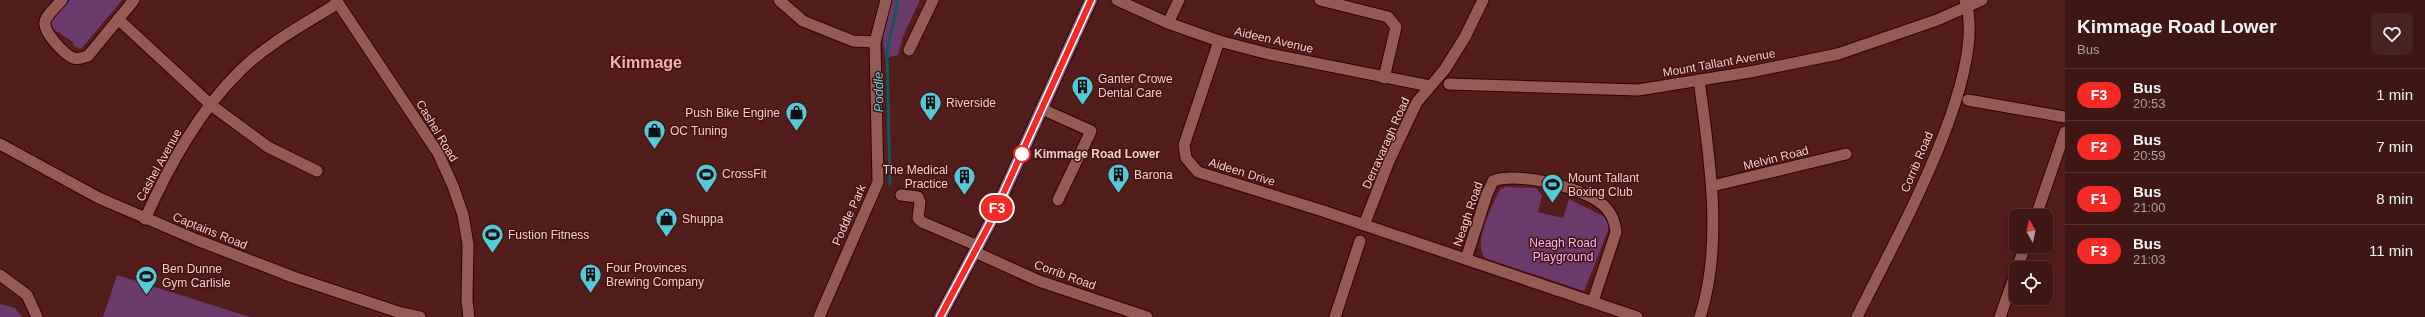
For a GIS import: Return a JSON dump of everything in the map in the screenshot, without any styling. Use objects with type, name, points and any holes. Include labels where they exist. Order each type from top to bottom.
[{"type":"main road","points":[[940,317],[977,249],[1091,0]]},
{"type":"street","points":[[62,0],[45,20],[44,28],[47,34],[73,58],[88,56],[134,0]]},
{"type":"street","points":[[779,0],[803,22],[853,41],[875,42]]},
{"type":"street","name":"Poddle Park","points":[[820,317],[878,182],[875,42],[886,0]]},
{"type":"street","points":[[909,50],[932,0]]},
{"type":"street","name":"Aideen Avenue","points":[[1117,0],[1168,23],[1220,41],[1269,54],[1430,86]]},
{"type":"street","points":[[1168,23],[1179,0]]},
{"type":"street","points":[[1320,0],[1388,17],[1396,27],[1384,78]]},
{"type":"street","name":"Derravaragh Road","points":[[1364,225],[1417,102],[1445,68],[1477,14],[1483,0]]},
{"type":"street","name":"Mount Tallant Avenue","points":[[1450,84],[1616,91],[1638,90],[1838,54],[1966,4],[1982,0]]},
{"type":"street","name":"Cashel Avenue","points":[[145,219],[181,147],[211,105],[240,70],[337,1]]},
{"type":"street","name":"Cashel Road","points":[[337,1],[438,153],[453,186],[462,215],[468,244],[467,301],[469,317]]},
{"type":"street","name":"Corrib Road","points":[[1857,317],[1913,204],[1944,132],[1962,74],[1968,46],[1970,31],[1966,4]]},
{"type":"street","points":[[118,19],[211,105],[268,147],[317,172]]},
{"type":"street","name":"Aideen Drive","points":[[1220,41],[1184,145],[1186,158],[1198,172],[1323,211]]},
{"type":"street","points":[[1699,80],[1712,186],[1711,253],[1707,289],[1700,317]]},
{"type":"street","points":[[1968,100],[2065,117]]},
{"type":"street","points":[[1042,109],[1091,131],[1058,200]]},
{"type":"street","points":[[2038,209],[2065,132]]},
{"type":"street","name":"Captains Road","points":[[0,144],[99,198],[145,219],[293,277],[401,313],[420,317]]},
{"type":"street","name":"Melvin Road","points":[[1712,186],[1846,154]]},
{"type":"street","name":"Neagh Road","points":[[1466,259],[1487,194],[1493,181],[1508,177],[1531,178],[1564,187],[1606,208],[1615,223],[1616,232],[1593,302]]},
{"type":"street","name":"Corrib Road","points":[[901,194],[918,197],[920,202],[918,218],[922,222],[1038,281],[1147,317]]},
{"type":"street","name":"Neagh Road","points":[[1323,211],[1637,317]]},
{"type":"street","points":[[1335,317],[1360,241]]},
{"type":"street","points":[[0,275],[27,294],[37,317]]},
{"type":"street","points":[[2000,317],[2009,292]]},
{"type":"green space","points":[[70,0],[122,0],[81,49],[74,46],[73,42],[53,29],[51,22]]},
{"type":"green space","points":[[886,0],[920,0],[903,36],[898,55],[885,58],[881,18]]},
{"type":"green space","name":"Neagh Road Playground","points":[[1506,187],[1536,188],[1542,195],[1538,212],[1563,218],[1569,199],[1609,219],[1608,231],[1584,291],[1485,258],[1481,243],[1482,234],[1500,189]]},
{"type":"green space","name":"Ben Dunne Gym Carlisle","points":[[117,275],[250,317],[103,317]]},
{"type":"green space","points":[[0,304],[15,308],[22,317],[0,317]]},
{"type":"waterway","name":"Poddle","points":[[890,184],[887,51],[898,0]]},
{"type":"bus line","name":"F3","points":[[940,317],[990,223],[1091,0]]},
{"type":"place","name":"Ganter Crowe Dental Care","points":[[1082,106]]},
{"type":"place","name":"Riverside","points":[[930,122]]},
{"type":"place","name":"Push Bike Engine","points":[[796,132]]},
{"type":"place","name":"OC Tuning","points":[[654,150]]},
{"type":"place","name":"Kimmage Road Lower","points":[[1022,154]]},
{"type":"place","name":"CrossFit","points":[[706,194]]},
{"type":"place","name":"Barona","points":[[1119,194]]},
{"type":"place","name":"The Medical Practice","points":[[964,196]]},
{"type":"place","name":"Mount Tallant Boxing Club","points":[[1552,204]]},
{"type":"place","name":"Shuppa","points":[[667,238]]},
{"type":"place","name":"Fustion Fitness","points":[[492,254]]},
{"type":"place","name":"Four Provinces Brewing Company","points":[[590,294]]},
{"type":"place","name":"Ben Dunne Gym Carlisle","points":[[146,296]]},
{"type":"district","name":"Kimmage","points":[[646,62]]}]
